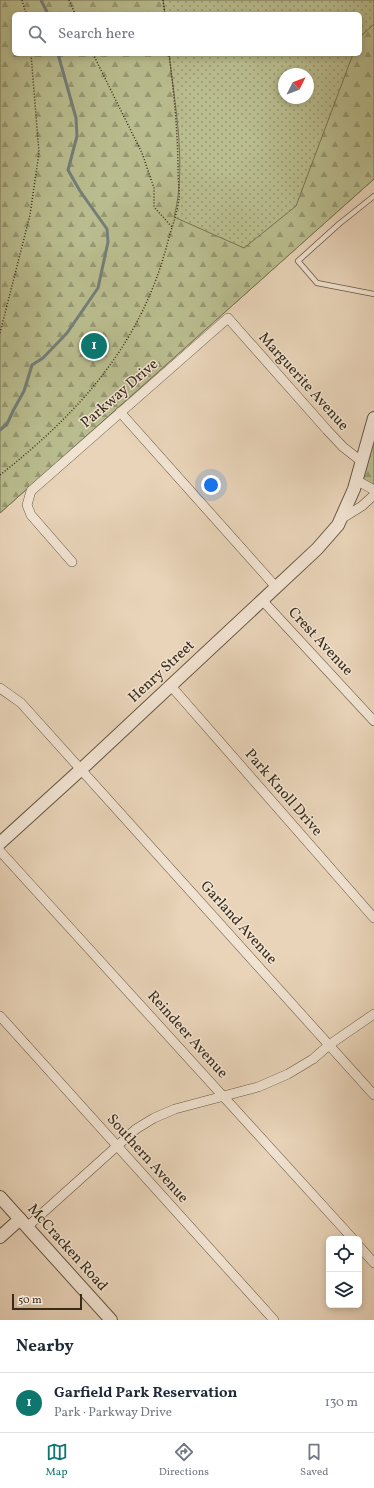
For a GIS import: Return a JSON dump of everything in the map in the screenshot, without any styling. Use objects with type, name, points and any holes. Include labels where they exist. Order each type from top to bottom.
[{"type":"street","name":"Parkway Drive","points":[[72,562],[31,515],[27,505],[31,491],[228,318]]},
{"type":"street","name":"Marguerite Avenue","points":[[228,318],[327,430],[343,447],[361,461]]},
{"type":"street","points":[[120,412],[276,588]]},
{"type":"street","name":"Henry Street","points":[[0,842],[81,770],[317,549],[338,525],[341,519],[356,480],[374,418]]},
{"type":"street","points":[[356,480],[374,490]]},
{"type":"street","name":"Henry Street","points":[[341,519],[362,506],[374,495]]},
{"type":"street","name":"Crest Avenue","points":[[262,600],[374,721]]},
{"type":"street","name":"Park Knoll Drive","points":[[171,686],[374,918]]},
{"type":"street","name":"Garland Avenue","points":[[0,688],[21,703],[374,1095]]},
{"type":"street","name":"Reindeer Avenue","points":[[0,851],[350,1236]]},
{"type":"street","points":[[0,1237],[24,1223],[136,1129],[154,1118],[175,1109],[258,1087],[288,1074],[313,1059],[329,1045],[374,1014]]},
{"type":"street","name":"Southern Avenue","points":[[0,1016],[274,1320]]},
{"type":"street","name":"McCracken Road","points":[[0,1197],[111,1320]]},
{"type":"street","points":[[362,1249],[374,1263]]},
{"type":"lane","points":[[374,196],[339,224],[298,261],[317,283],[374,294]]},
{"type":"path","points":[[22,0],[25,12]]},
{"type":"path","points":[[69,0],[74,12]]},
{"type":"path","points":[[163,0],[165,12]]},
{"type":"path","points":[[0,333],[30,215],[39,153],[31,56]]},
{"type":"path","points":[[94,56],[142,153],[154,188],[154,207],[172,227]]},
{"type":"path","points":[[0,475],[70,414],[103,376],[130,335],[152,293],[163,263],[179,200],[178,148],[169,56]]},
{"type":"green space","points":[[0,0],[374,0],[374,179],[0,513]]},
{"type":"green space","points":[[0,0],[163,0],[165,12],[12,12],[12,56],[169,56],[177,115],[180,157],[178,198],[174,217],[244,248],[296,206],[352,56],[362,56],[362,35],[374,24],[374,179],[0,513]]},
{"type":"green space","points":[[374,418],[374,490],[356,480]]},
{"type":"waterway","points":[[41,0],[47,12]]},
{"type":"waterway","points":[[0,430],[7,424],[24,391],[32,365],[43,358],[67,333],[98,288],[108,242],[107,229],[80,191],[68,170],[77,136],[76,118],[59,56]]},
{"type":"place","name":"Garfield Park Reservation","points":[[94,346]]}]
